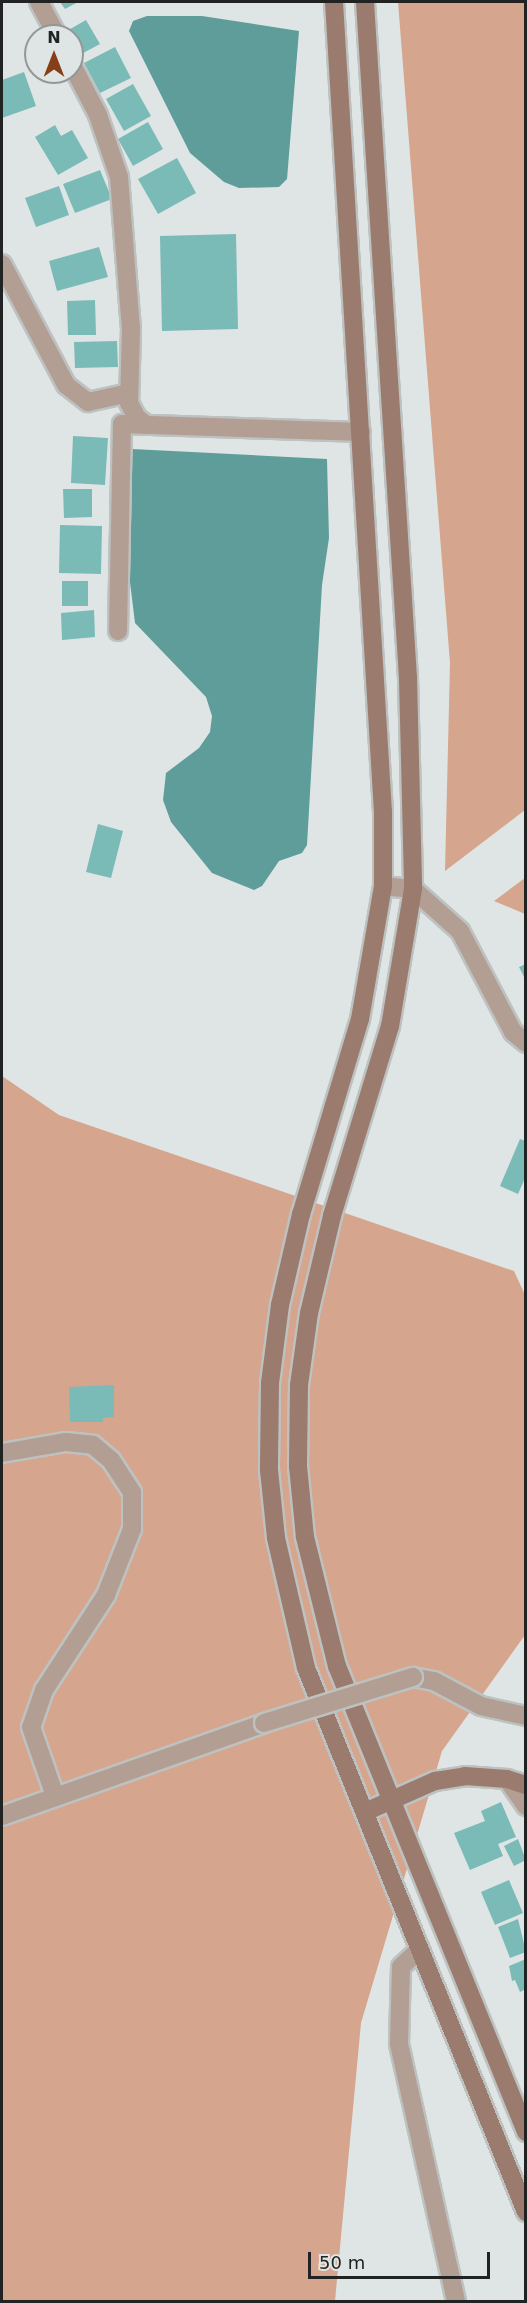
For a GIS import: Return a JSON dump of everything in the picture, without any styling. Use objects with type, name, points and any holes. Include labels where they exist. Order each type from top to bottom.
[{"type":"street","points":[[39,2],[51,24]]},
{"type":"street","points":[[334,2],[383,812],[383,886],[360,1019],[301,1214],[283,1293],[270,1383],[269,1470],[288,1602],[306,1668],[525,2212]]},
{"type":"street","points":[[364,2],[408,678],[413,889],[390,1026],[332,1216],[309,1313],[299,1397],[298,1466],[305,1537],[318,1599],[337,1666],[525,2132]]},
{"type":"street","points":[[82,84],[98,115],[118,177],[131,328],[129,393],[132,412],[147,425]]},
{"type":"street","points":[[2,264],[66,385],[88,402],[129,393]]},
{"type":"street","points":[[117,631],[122,424],[361,432]]},
{"type":"street","points":[[383,886],[413,889],[460,931],[513,1032],[525,1043]]},
{"type":"street","points":[[2,1453],[66,1442],[93,1445],[111,1460],[132,1492],[132,1528],[106,1595],[44,1690],[32,1726],[55,1796]]},
{"type":"street","points":[[2,1816],[264,1723],[412,1677],[434,1681],[481,1706],[525,1716]]},
{"type":"street","points":[[365,1812],[390,1798],[435,1781],[465,1776],[507,1779],[525,1785]]},
{"type":"street","points":[[507,1779],[525,1806]]},
{"type":"street","points":[[418,1951],[402,1966],[399,2044],[455,2300]]},
{"type":"shaded area","points":[[398,2],[525,2],[525,810],[445,871],[450,663]]},
{"type":"shaded area","points":[[525,878],[525,914],[494,901]]},
{"type":"shaded area","points":[[2,1076],[59,1115],[514,1271],[525,1295],[525,1635],[442,1751],[361,2023],[335,2301],[2,2301]]},
{"type":"water","points":[[147,16],[202,16],[299,31],[287,179],[279,187],[239,188],[224,182],[190,153],[129,31],[133,21]]},
{"type":"water","points":[[132,449],[327,459],[329,538],[322,585],[307,845],[302,853],[279,861],[262,886],[254,890],[212,873],[171,822],[163,800],[166,773],[199,748],[210,732],[212,716],[206,697],[135,623],[129,574]]},
{"type":"building","points":[[60,2],[78,2],[65,9]]},
{"type":"building","points":[[86,20],[100,44],[84,53],[84,24],[79,24]]},
{"type":"building","points":[[115,47],[131,78],[100,93],[84,63]]},
{"type":"building","points":[[24,72],[24,84],[28,84],[36,106],[2,118],[2,80]]},
{"type":"building","points":[[133,84],[151,116],[124,131],[106,99]]},
{"type":"building","points":[[148,122],[163,149],[133,166],[118,139]]},
{"type":"building","points":[[55,125],[61,136],[72,130],[88,158],[58,175],[35,137]]},
{"type":"building","points":[[177,158],[196,193],[158,214],[138,179]]},
{"type":"building","points":[[100,170],[112,199],[75,213],[63,184]]},
{"type":"building","points":[[59,186],[69,215],[36,227],[25,198]]},
{"type":"building","points":[[236,234],[238,329],[162,331],[160,236]]},
{"type":"building","points":[[99,247],[108,277],[57,291],[49,261]]},
{"type":"building","points":[[95,300],[96,335],[68,335],[67,301]]},
{"type":"building","points":[[117,341],[118,367],[75,368],[74,342]]},
{"type":"building","points":[[73,436],[108,438],[105,485],[71,483]]},
{"type":"building","points":[[63,489],[92,489],[92,517],[64,518]]},
{"type":"building","points":[[60,525],[102,526],[101,574],[59,573]]},
{"type":"building","points":[[62,581],[88,581],[88,606],[62,606]]},
{"type":"building","points":[[94,610],[95,637],[62,640],[61,613]]},
{"type":"building","points":[[98,824],[123,831],[111,878],[86,872]]},
{"type":"building","points":[[526,964],[526,981],[519,967]]},
{"type":"building","points":[[520,1139],[526,1141],[526,1176],[518,1194],[500,1186]]},
{"type":"building","points":[[114,1385],[114,1417],[103,1418],[103,1422],[70,1422],[69,1387]]},
{"type":"building","points":[[501,1802],[516,1837],[498,1844],[503,1856],[470,1870],[454,1833],[485,1821],[481,1811]]},
{"type":"building","points":[[518,1839],[526,1860],[514,1866],[504,1846]]},
{"type":"building","points":[[509,1880],[523,1913],[495,1925],[481,1892]]},
{"type":"building","points":[[518,1919],[526,1952],[510,1958],[498,1927]]},
{"type":"building","points":[[526,1959],[526,1989],[520,1992],[515,1980],[512,1981],[509,1966]]}]
